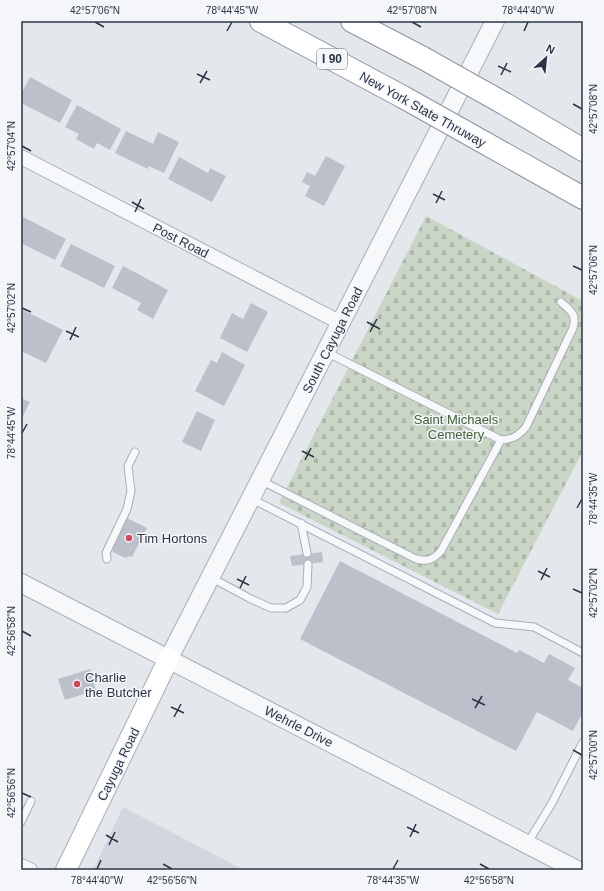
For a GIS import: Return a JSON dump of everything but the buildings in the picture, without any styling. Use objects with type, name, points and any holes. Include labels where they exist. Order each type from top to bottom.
[{"type":"highway","name":"New York State Thruway","points":[[261,21],[403,97],[583,198]]},
{"type":"highway","points":[[352,21],[423,58],[583,150]]},
{"type":"main road","name":"Cayuga Road","points":[[66,870],[169,658]]},
{"type":"street","name":"South Cayuga Road","points":[[169,658],[495,21]]},
{"type":"street","name":"Post Road","points":[[21,157],[340,323]]},
{"type":"street","name":"Wehrle Drive","points":[[21,583],[169,658],[577,870]]},
{"type":"street","points":[[21,866],[30,870]]},
{"type":"lane","points":[[326,352],[501,440],[509,439],[518,436],[526,427],[573,328],[575,321],[574,315],[561,302]]},
{"type":"lane","points":[[260,480],[416,559],[424,561],[431,560],[441,551],[501,440]]},
{"type":"lane","points":[[107,559],[106,552],[127,509],[131,491],[128,466],[135,452]]},
{"type":"lane","points":[[250,498],[496,623],[534,627],[583,653]]},
{"type":"lane","points":[[301,523],[307,553]]},
{"type":"lane","points":[[210,577],[271,608],[286,608],[300,600],[307,588],[308,564]]},
{"type":"lane","points":[[526,844],[552,803],[583,742]]},
{"type":"lane","points":[[21,822],[31,801]]},
{"type":"shaded area","points":[[123,807],[244,870],[93,870]]},
{"type":"green space","name":"Saint Michaels Cemetery","points":[[426,216],[583,301],[583,451],[498,614],[279,503]]},
{"type":"place","name":"Tim Hortons","points":[[129,538]]},
{"type":"place","name":"Charlie the Butcher","points":[[77,684]]}]
